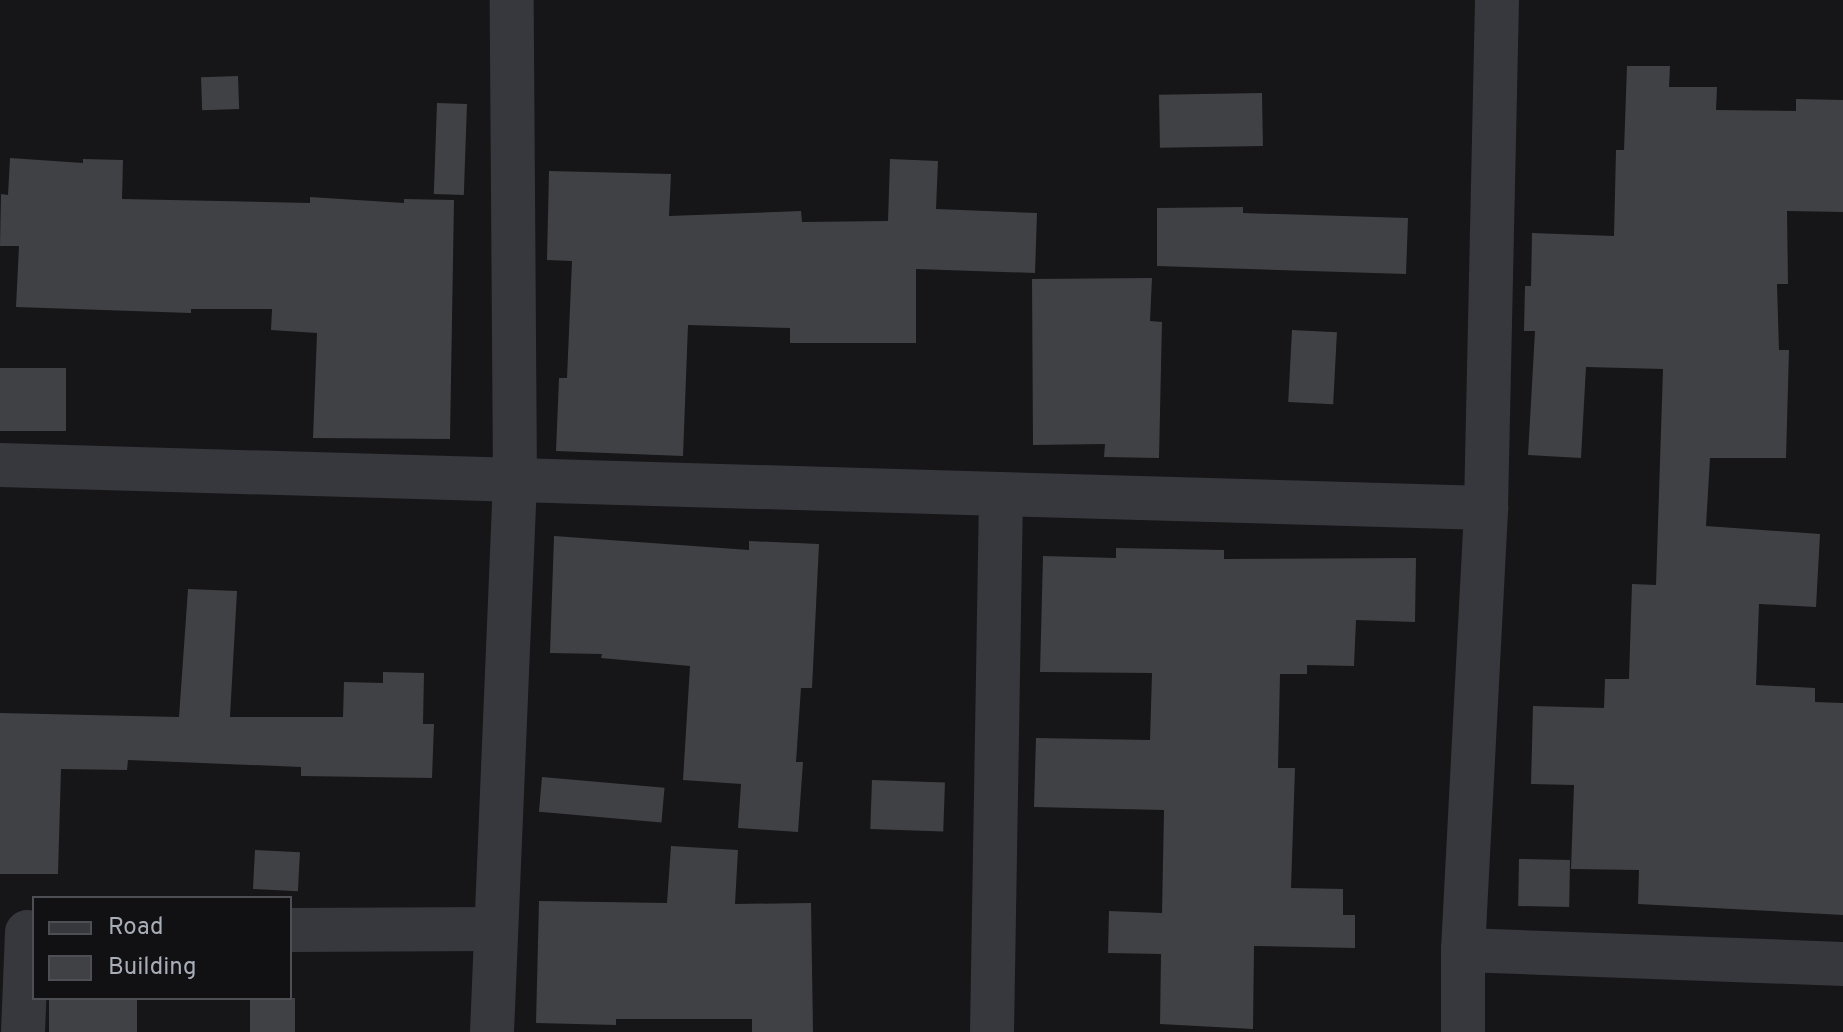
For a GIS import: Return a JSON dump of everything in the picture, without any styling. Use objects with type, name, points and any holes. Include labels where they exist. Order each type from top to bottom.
[{"type":"street","points":[[492,1032],[515,480],[512,0]]},
{"type":"street","points":[[1463,1032],[1463,950],[1486,508],[1497,0]]},
{"type":"street","points":[[0,465],[1486,508]]},
{"type":"street","points":[[992,1032],[1001,495]]},
{"type":"street","points":[[292,930],[494,929]]},
{"type":"street","points":[[20,933],[23,1032]]},
{"type":"street","points":[[1463,950],[1843,964]]},
{"type":"building","points":[[1627,66],[1670,66],[1669,87],[1717,87],[1716,110],[1796,111],[1796,99],[1843,100],[1843,212],[1787,211],[1788,284],[1777,284],[1779,350],[1789,350],[1786,458],[1710,458],[1706,526],[1820,534],[1816,607],[1759,604],[1756,685],[1815,688],[1815,702],[1843,703],[1843,915],[1638,904],[1639,870],[1571,869],[1574,785],[1531,784],[1533,706],[1604,708],[1605,679],[1629,679],[1632,584],[1656,585],[1663,369],[1586,367],[1581,458],[1528,455],[1535,331],[1524,331],[1525,286],[1531,286],[1532,233],[1614,236],[1616,150],[1624,150]]},
{"type":"building","points":[[238,76],[239,109],[202,110],[201,77]]},
{"type":"building","points":[[1262,93],[1263,146],[1160,148],[1159,95]]},
{"type":"building","points":[[437,103],[467,104],[464,195],[434,194]]},
{"type":"building","points":[[10,158],[83,163],[83,159],[123,160],[122,199],[310,203],[310,197],[404,203],[404,199],[454,200],[450,439],[313,438],[317,333],[271,330],[272,309],[191,309],[191,313],[16,307],[19,246],[0,246],[1,194],[8,195]]},
{"type":"building","points":[[890,159],[938,161],[936,209],[1037,213],[1035,273],[916,269],[916,343],[790,343],[790,328],[688,325],[683,456],[556,451],[559,378],[567,378],[572,261],[547,260],[549,171],[671,174],[669,216],[801,211],[802,222],[888,221]]},
{"type":"building","points":[[1243,207],[1243,213],[1408,218],[1406,274],[1157,266],[1157,208]]},
{"type":"building","points":[[1152,278],[1150,321],[1162,322],[1159,458],[1104,457],[1105,444],[1033,445],[1032,279]]},
{"type":"building","points":[[1292,330],[1337,332],[1333,404],[1288,402]]},
{"type":"building","points":[[0,368],[66,368],[66,431],[0,431]]},
{"type":"building","points":[[554,536],[749,550],[749,541],[819,544],[812,688],[801,688],[796,762],[803,762],[798,832],[738,828],[741,784],[683,780],[690,666],[601,658],[602,654],[550,653]]},
{"type":"building","points":[[1116,548],[1224,550],[1224,559],[1416,558],[1415,622],[1356,620],[1354,666],[1307,665],[1307,674],[1280,674],[1278,768],[1295,768],[1291,888],[1343,889],[1343,915],[1355,915],[1355,948],[1254,946],[1253,1029],[1160,1024],[1161,954],[1108,953],[1109,911],[1162,913],[1164,810],[1034,807],[1036,738],[1150,740],[1152,673],[1040,672],[1043,556],[1116,558]]},
{"type":"building","points":[[188,589],[237,591],[230,717],[343,717],[344,682],[383,683],[383,672],[424,673],[423,724],[434,724],[432,778],[301,776],[301,767],[128,760],[127,770],[61,769],[58,874],[0,874],[0,713],[179,717]]},
{"type":"building","points":[[542,777],[665,788],[661,823],[539,812]]},
{"type":"building","points":[[872,780],[945,783],[943,832],[870,829]]},
{"type":"building","points":[[671,846],[738,850],[735,904],[811,903],[813,1032],[752,1032],[752,1019],[616,1019],[616,1025],[536,1023],[539,901],[667,903]]},
{"type":"building","points":[[255,850],[300,852],[298,891],[253,889]]},
{"type":"building","points":[[1519,859],[1570,860],[1569,907],[1518,906]]},
{"type":"building","points":[[295,998],[295,1032],[250,1032],[250,1000]]},
{"type":"building","points":[[49,1000],[137,1000],[137,1032],[49,1032]]}]
